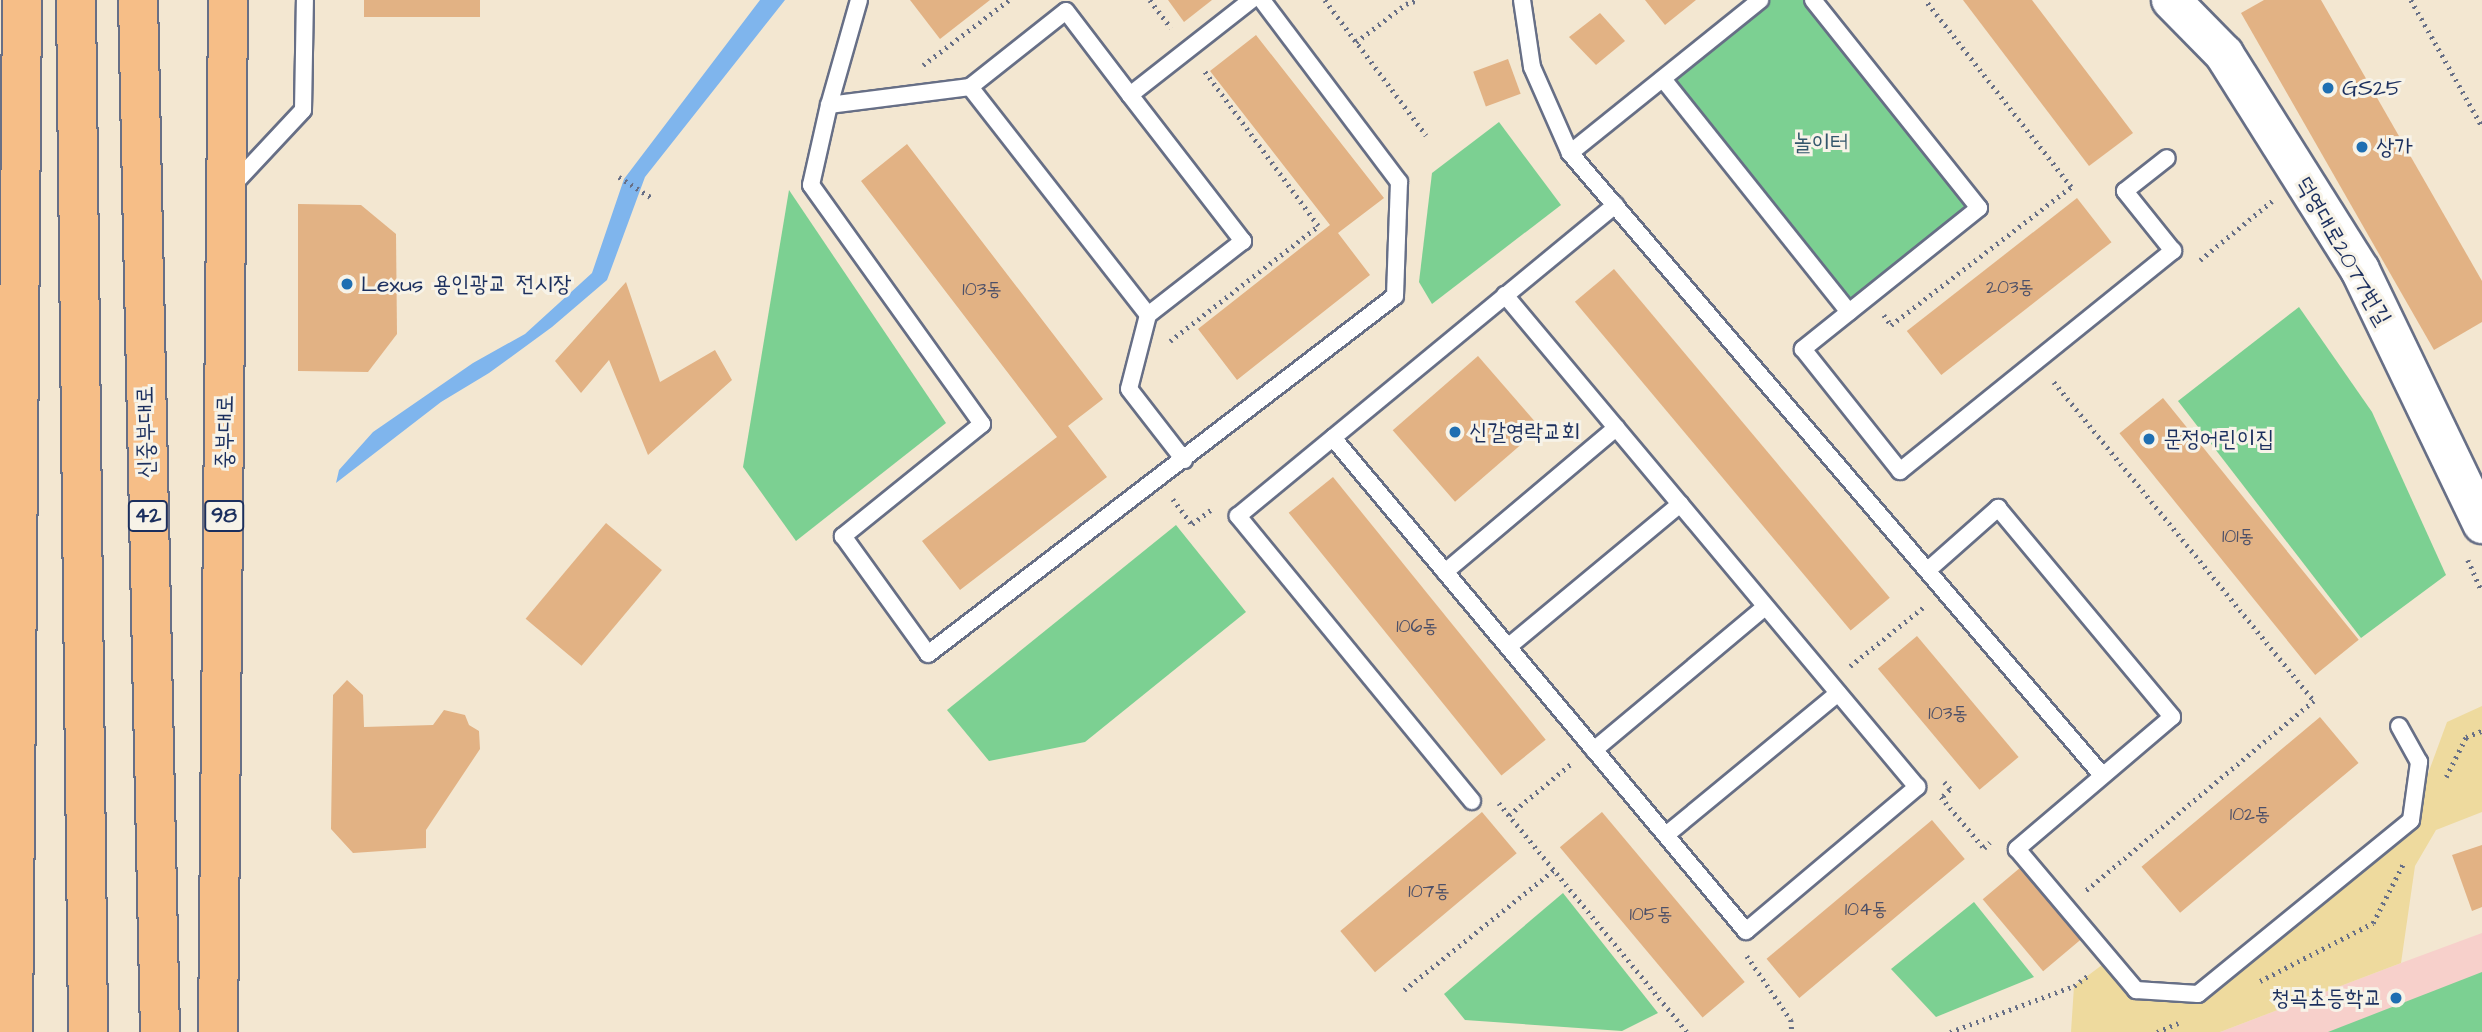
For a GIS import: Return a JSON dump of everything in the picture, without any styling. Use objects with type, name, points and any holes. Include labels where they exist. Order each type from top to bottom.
[{"type":"main road","points":[[13,1032],[9,617],[10,184],[22,0]]},
{"type":"main road","points":[[76,0],[88,1032]]},
{"type":"main road","name":"신중부대로","points":[[138,0],[160,1032]]},
{"type":"main road","name":"중부대로","points":[[218,1032],[228,0]]},
{"type":"street","name":"덕영대로2077번길","points":[[2182,4],[2224,54],[2360,270],[2482,524]]},
{"type":"lane","points":[[228,190],[303,110],[305,0]]},
{"type":"lane","points":[[859,0],[829,105],[811,185],[982,424],[843,536],[928,654],[1395,296],[1399,182],[1262,0]]},
{"type":"lane","points":[[1130,95],[1251,0]]},
{"type":"lane","points":[[1522,0],[1532,67],[1570,153],[2102,775]]},
{"type":"lane","points":[[1570,153],[1760,0]]},
{"type":"lane","points":[[1813,0],[1979,208],[1803,349],[1900,471],[2173,251],[2125,191],[2166,158]]},
{"type":"lane","points":[[829,105],[970,86],[1066,11],[1243,241],[1148,315],[1129,389],[1184,460]]},
{"type":"lane","points":[[1663,79],[1849,312]]},
{"type":"lane","points":[[970,86],[1148,315]]},
{"type":"lane","points":[[1472,801],[1238,516],[1615,205]]},
{"type":"lane","points":[[1333,438],[1508,647],[1587,753],[1666,835],[1746,931],[1917,787],[1505,295]]},
{"type":"lane","points":[[1446,572],[1616,428]]},
{"type":"lane","points":[[1508,647],[1679,504]]},
{"type":"lane","points":[[1928,570],[1998,508],[2172,717],[2017,849],[2136,990],[2198,994],[2411,820],[2419,762],[2399,726]]},
{"type":"lane","points":[[1587,753],[1765,607]]},
{"type":"lane","points":[[1666,835],[1838,693]]},
{"type":"path","points":[[878,98],[1009,0]]},
{"type":"path","points":[[1325,0],[1426,135]]},
{"type":"path","points":[[1356,41],[1406,4],[1418,0]]},
{"type":"path","points":[[2411,0],[2482,125]]},
{"type":"path","points":[[619,177],[654,199]]},
{"type":"path","points":[[2052,379],[2314,701],[2066,907]]},
{"type":"path","points":[[1192,524],[1214,507]]},
{"type":"path","points":[[1917,595],[1935,616]]},
{"type":"path","points":[[1849,666],[1926,605]]},
{"type":"path","points":[[1840,656],[1857,677]]},
{"type":"path","points":[[1508,815],[1587,753]]},
{"type":"path","points":[[1930,806],[1950,789],[1942,779]]},
{"type":"path","points":[[1941,797],[1984,848],[1994,839]]},
{"type":"path","points":[[1405,990],[1554,870]]},
{"type":"path","points":[[1738,948],[1791,1020],[1792,1032]]},
{"type":"path","points":[[1747,958],[1758,950]]},
{"type":"path","points":[[1951,1032],[2074,986],[2110,959]]},
{"type":"path","points":[[2157,1032],[2178,1023]]},
{"type":"shaded area","name":"청곡초등학교","points":[[2482,933],[2482,1032],[2220,1032],[2401,963]]},
{"type":"green space","name":"놀이터","points":[[1760,0],[1813,0],[1979,208],[1849,312],[1663,79]]},
{"type":"green space","points":[[1499,122],[1561,205],[1432,304],[1419,282],[1432,173]]},
{"type":"green space","points":[[789,190],[946,423],[796,541],[743,467]]},
{"type":"green space","points":[[2299,307],[2372,412],[2446,575],[2361,638],[2178,401]]},
{"type":"green space","points":[[1176,525],[1246,612],[1085,742],[989,761],[947,710]]},
{"type":"green space","points":[[1563,893],[1658,1013],[1622,1031],[1465,1020],[1444,994]]},
{"type":"green space","points":[[1974,902],[2034,977],[1936,1017],[1891,969]]},
{"type":"green space","points":[[2482,972],[2482,1032],[2328,1032]]},
{"type":"sand","points":[[2482,706],[2482,812],[2436,830],[2415,866],[2401,963],[2220,1032],[2071,1032],[2074,986],[2110,959],[2136,990],[2198,994],[2411,820],[2447,722]]},
{"type":"water","points":[[760,0],[785,0],[645,177],[607,280],[552,327],[489,373],[441,402],[336,483],[339,470],[373,432],[473,363],[525,334],[592,273],[624,179]]},
{"type":"building","points":[[364,0],[480,0],[480,17],[364,17]]},
{"type":"building","points":[[910,0],[990,0],[940,39]]},
{"type":"building","points":[[1168,0],[1212,0],[1184,22]]},
{"type":"building","points":[[1645,0],[1696,0],[1665,25]]},
{"type":"building","points":[[1963,0],[2032,0],[2133,133],[2089,166]]},
{"type":"building","name":"상가","points":[[2264,0],[2321,0],[2482,281],[2482,322],[2434,350],[2241,13]]},
{"type":"building","points":[[1600,13],[1625,41],[1596,65],[1569,37]]},
{"type":"building","points":[[1256,35],[1384,198],[1338,233],[1370,275],[1237,380],[1198,329],[1330,225],[1210,71]]},
{"type":"building","points":[[1508,59],[1521,94],[1486,106],[1473,72]]},
{"type":"building","points":[[907,144],[1103,399],[1068,426],[1107,477],[960,590],[922,541],[1057,437],[861,181]]},
{"type":"building","points":[[2077,198],[2111,242],[1941,375],[1907,331]]},
{"type":"building","name":"Lexus 용인광교 전시장","points":[[298,204],[361,205],[396,234],[397,334],[368,372],[298,371]]},
{"type":"building","points":[[1614,269],[1890,598],[1851,630],[1575,302]]},
{"type":"building","points":[[626,282],[660,382],[715,350],[732,380],[648,455],[609,360],[581,393],[555,361]]},
{"type":"building","points":[[1478,356],[1540,428],[1455,502],[1393,430]]},
{"type":"building","points":[[2163,398],[2359,640],[2315,675],[2119,433]]},
{"type":"building","points":[[1333,477],[1546,740],[1501,776],[1289,513]]},
{"type":"building","points":[[606,523],[662,570],[582,666],[526,619]]},
{"type":"building","points":[[1917,636],[2019,757],[1979,790],[1878,669]]},
{"type":"building","points":[[347,680],[363,695],[364,727],[433,725],[444,710],[465,715],[469,725],[479,731],[480,749],[426,830],[426,848],[353,853],[331,829],[333,695]]},
{"type":"building","points":[[2320,717],[2359,763],[2180,913],[2142,867]]},
{"type":"building","points":[[1482,812],[1517,853],[1375,972],[1340,931]]},
{"type":"building","points":[[1602,812],[1745,982],[1703,1017],[1560,847]]},
{"type":"building","points":[[1932,820],[1965,859],[1799,998],[1767,959]]},
{"type":"building","points":[[2482,845],[2482,907],[2472,911],[2452,855]]},
{"type":"building","points":[[2021,867],[2081,939],[2043,971],[1983,899]]},
{"type":"place","name":"GS25","points":[[2328,88]]},
{"type":"place","name":"상가","points":[[2362,147]]},
{"type":"place","name":"Lexus 용인광교 전시장","points":[[347,284]]},
{"type":"place","name":"신갈영락교회","points":[[1455,432]]},
{"type":"place","name":"문정어린이집","points":[[2149,439]]},
{"type":"place","name":"청곡초등학교","points":[[2396,998]]}]
